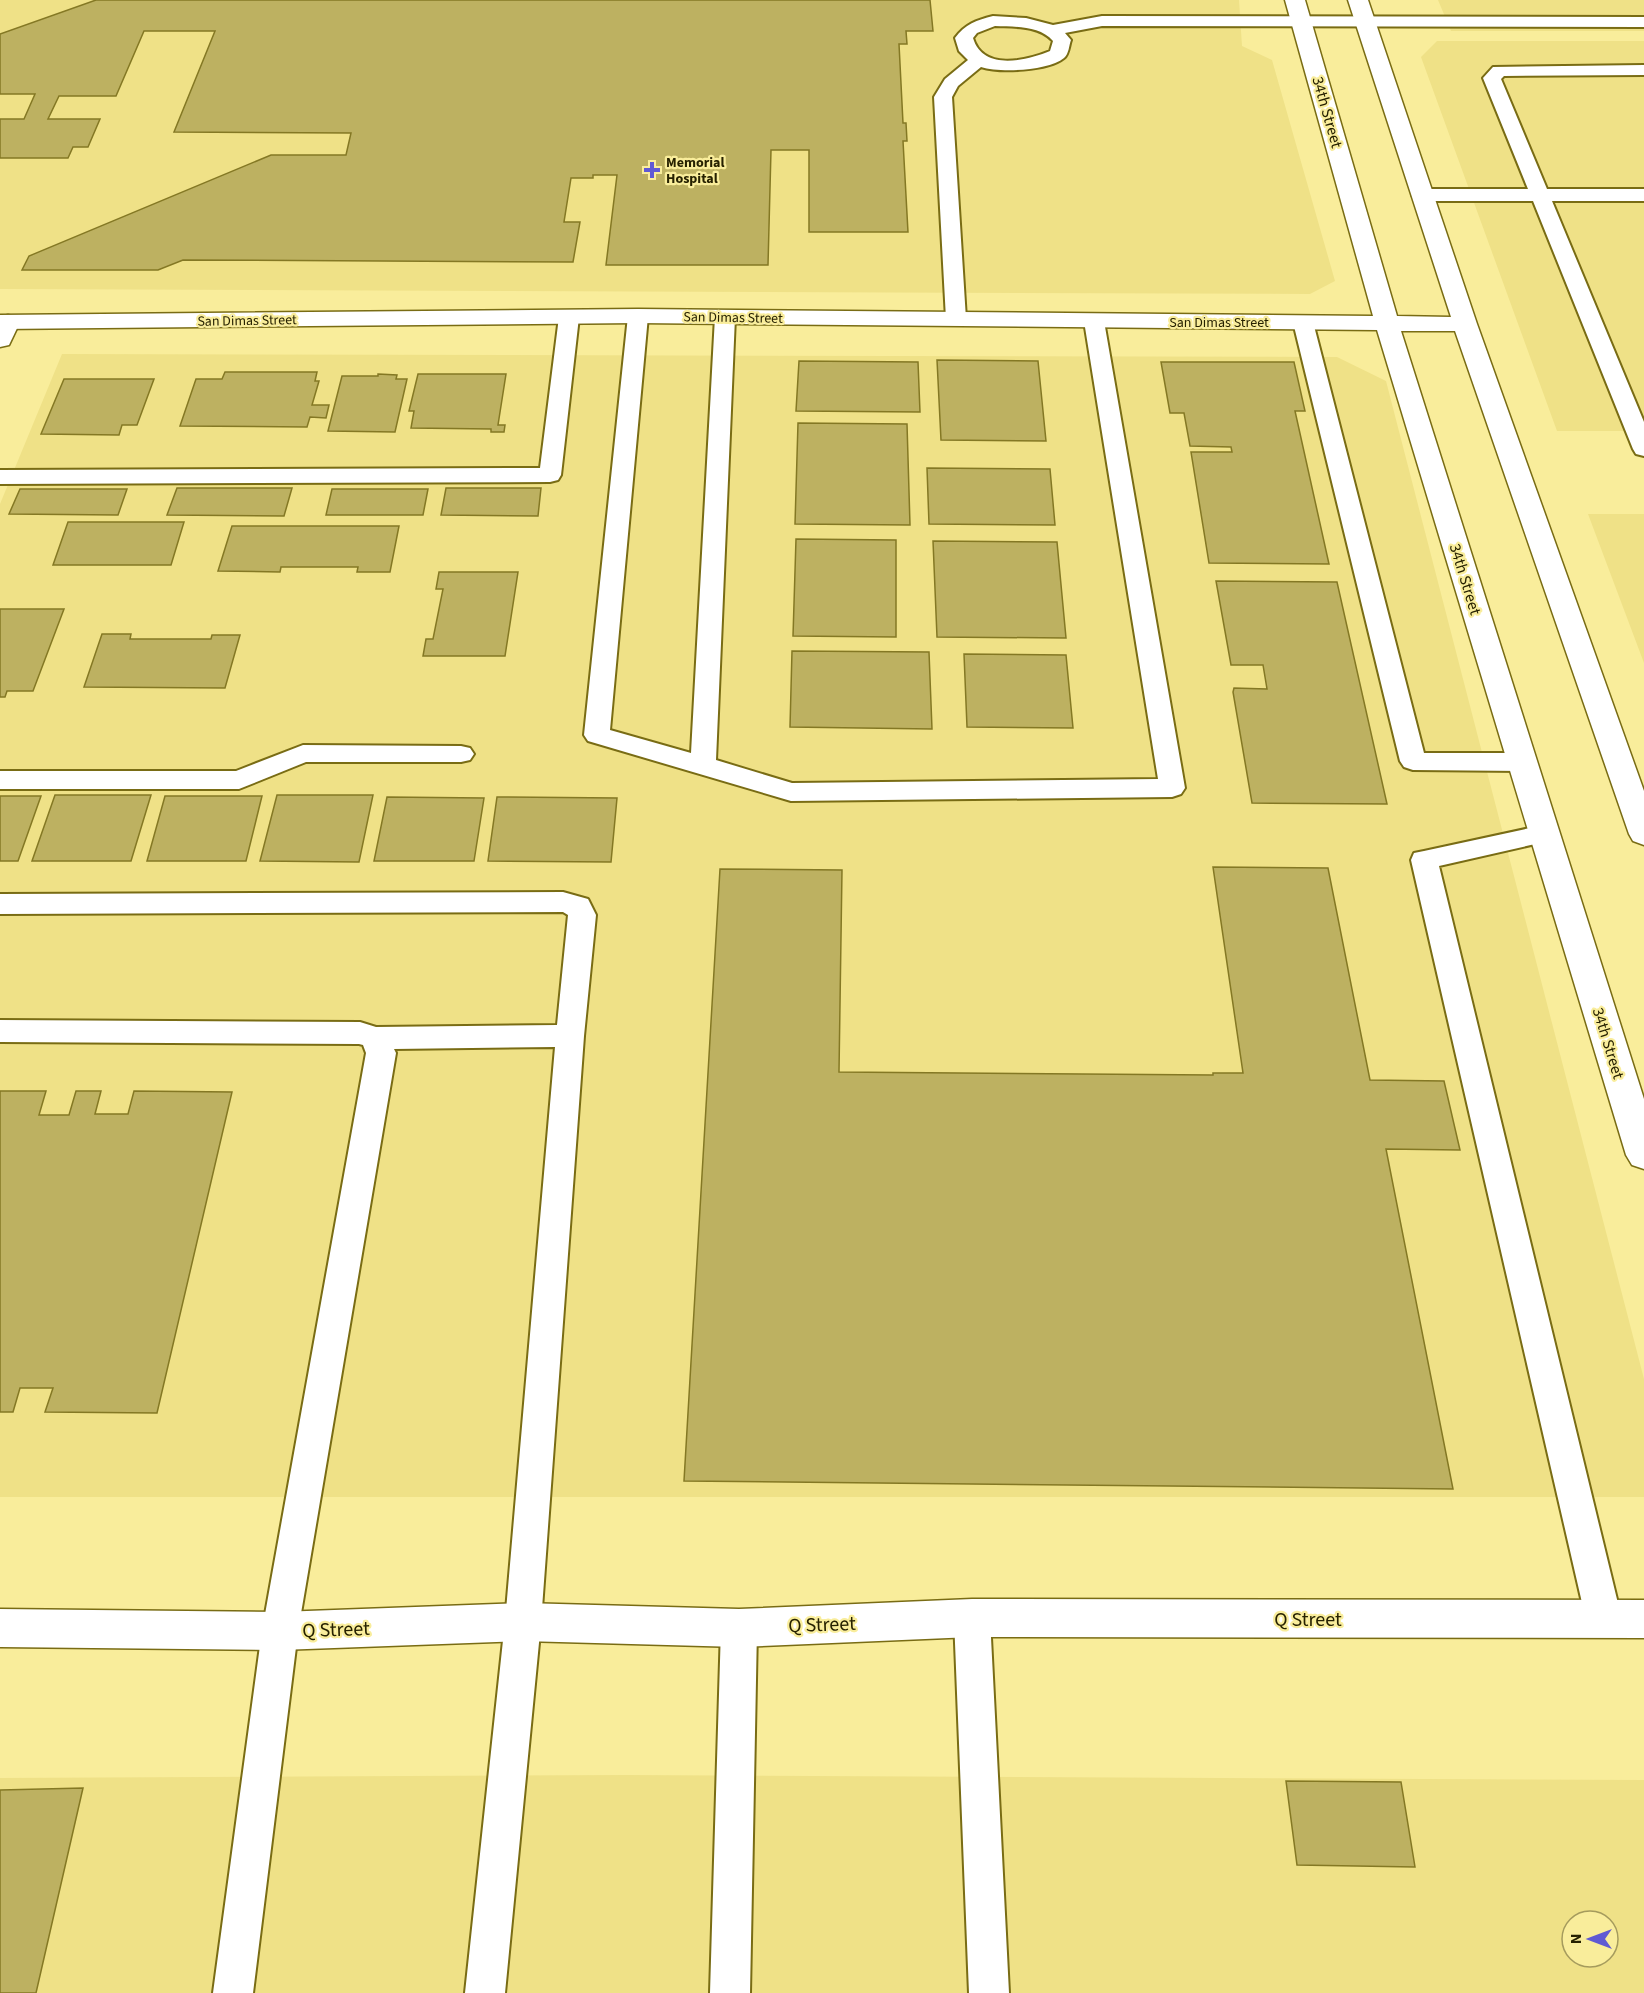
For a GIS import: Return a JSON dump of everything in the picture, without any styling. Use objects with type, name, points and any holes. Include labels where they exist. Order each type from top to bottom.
[{"type":"street","name":"34th Street","points":[[1298,10],[1328,107],[1387,324],[1644,1155]]},
{"type":"street","points":[[1361,10],[1465,324],[1644,834]]},
{"type":"street","name":"San Dimas Street","points":[[3,328],[569,316],[1465,324]]},
{"type":"street","name":"Q Street","points":[[0,1628],[280,1631],[523,1622],[739,1628],[972,1618],[1644,1619]]},
{"type":"lane","points":[[1099,0],[1102,21]]},
{"type":"lane","points":[[1135,0],[1138,21]]},
{"type":"lane","points":[[1053,30],[1102,21],[1138,21],[1298,10],[1361,10],[1644,22]]},
{"type":"lane","points":[[1011,21],[1040,25],[1053,30],[1062,40],[1058,54],[1046,60],[1013,66],[978,61],[968,55],[964,38],[971,29],[982,24],[1011,21]]},
{"type":"lane","points":[[956,319],[944,97],[951,83],[978,61]]},
{"type":"lane","points":[[1644,70],[1499,71],[1492,78],[1644,449]]},
{"type":"lane","points":[[1422,195],[1644,195]]},
{"type":"lane","points":[[0,477],[550,475],[569,316]]},
{"type":"lane","points":[[638,316],[597,735],[791,792],[1172,788],[1094,321]]},
{"type":"lane","points":[[703,765],[725,317]]},
{"type":"lane","points":[[1303,322],[1413,760],[1522,762]]},
{"type":"lane","points":[[0,780],[239,780],[303,753],[461,754]]},
{"type":"lane","points":[[1545,834],[1424,860],[1604,1620]]},
{"type":"lane","points":[[0,904],[563,902],[578,906],[582,915],[570,1036],[523,1622],[486,1993]]},
{"type":"lane","points":[[0,1031],[360,1033],[375,1038],[570,1036]]},
{"type":"lane","points":[[233,1993],[280,1631],[381,1053],[375,1038]]},
{"type":"lane","points":[[972,1618],[990,1993]]},
{"type":"lane","points":[[730,1993],[739,1628]]},
{"type":"shaded area","name":"Memorial Hospital","points":[[0,0],[1239,0],[1242,46],[1272,60],[1335,281],[1310,294],[0,289]]},
{"type":"shaded area","points":[[1438,0],[1644,0],[1644,31],[1451,31]]},
{"type":"shaded area","points":[[1437,41],[1644,41],[1644,431],[1557,431],[1421,57]]},
{"type":"shaded area","points":[[62,354],[1337,357],[1386,381],[1644,1379],[1644,1497],[0,1497],[0,504]]},
{"type":"shaded area","points":[[1588,514],[1644,514],[1644,663]]},
{"type":"shaded area","points":[[627,1775],[1644,1780],[1644,1993],[0,1993],[0,1778]]},
{"type":"building","points":[[96,0],[930,0],[933,31],[906,31],[907,44],[899,44],[903,123],[906,123],[907,141],[903,141],[908,232],[809,232],[809,150],[771,150],[768,265],[606,265],[617,175],[593,175],[593,178],[571,178],[564,222],[580,222],[573,262],[183,260],[158,270],[22,270],[29,256],[271,155],[346,155],[351,133],[174,132],[215,31],[144,31],[116,96],[59,96],[48,119],[100,119],[88,147],[73,147],[68,158],[0,158],[0,119],[24,119],[35,94],[0,94],[0,34]]},
{"type":"building","points":[[937,360],[1038,361],[1046,441],[941,440]]},
{"type":"building","points":[[799,361],[918,362],[920,412],[796,411]]},
{"type":"building","points":[[1161,362],[1294,362],[1305,411],[1295,411],[1329,564],[1209,563],[1191,452],[1232,452],[1231,447],[1190,446],[1184,413],[1170,413]]},
{"type":"building","points":[[225,372],[317,372],[315,381],[319,381],[312,405],[329,405],[326,418],[310,417],[307,427],[180,426],[196,379],[222,379]]},
{"type":"building","points":[[378,374],[397,375],[396,379],[407,379],[395,432],[328,431],[342,376],[378,376]]},
{"type":"building","points":[[418,374],[506,374],[498,425],[505,425],[504,432],[491,432],[491,429],[411,428],[414,411],[409,411]]},
{"type":"building","points":[[64,379],[154,379],[137,425],[122,425],[119,435],[41,434]]},
{"type":"building","points":[[798,423],[907,424],[910,525],[795,524]]},
{"type":"building","points":[[927,468],[1050,469],[1055,525],[929,524]]},
{"type":"building","points":[[177,488],[292,488],[284,516],[167,515]]},
{"type":"building","points":[[446,488],[541,488],[538,516],[441,515]]},
{"type":"building","points":[[20,489],[127,489],[118,515],[9,514]]},
{"type":"building","points":[[332,489],[428,489],[423,515],[326,515]]},
{"type":"building","points":[[68,522],[184,522],[171,565],[53,565]]},
{"type":"building","points":[[232,526],[399,526],[390,572],[357,572],[358,567],[281,567],[280,572],[218,571]]},
{"type":"building","points":[[796,539],[896,540],[896,637],[793,636]]},
{"type":"building","points":[[933,541],[1057,542],[1066,638],[937,637]]},
{"type":"building","points":[[439,572],[518,572],[505,656],[423,656],[426,639],[433,639],[443,589],[436,589]]},
{"type":"building","points":[[1216,581],[1337,582],[1387,804],[1252,803],[1233,692],[1234,688],[1267,689],[1263,665],[1231,665]]},
{"type":"building","points":[[0,609],[64,609],[33,691],[7,691],[5,697],[0,697]]},
{"type":"building","points":[[102,634],[131,634],[130,639],[211,639],[212,635],[240,635],[225,688],[84,687]]},
{"type":"building","points":[[792,651],[929,652],[932,729],[790,727]]},
{"type":"building","points":[[964,654],[1066,655],[1073,728],[967,727]]},
{"type":"building","points":[[55,795],[151,795],[131,861],[32,861]]},
{"type":"building","points":[[277,795],[373,795],[359,862],[260,861]]},
{"type":"building","points":[[0,796],[41,796],[18,861],[0,861]]},
{"type":"building","points":[[165,796],[262,796],[246,861],[147,861]]},
{"type":"building","points":[[387,797],[484,798],[474,861],[374,861]]},
{"type":"building","points":[[497,797],[617,798],[611,862],[488,861]]},
{"type":"building","points":[[1213,867],[1328,868],[1370,1080],[1444,1081],[1460,1150],[1386,1149],[1453,1489],[684,1481],[720,869],[842,870],[839,1072],[1213,1075],[1213,1073],[1243,1073]]},
{"type":"building","points":[[0,1091],[46,1091],[39,1115],[69,1115],[76,1091],[101,1091],[95,1114],[128,1114],[134,1091],[232,1092],[157,1413],[45,1412],[53,1388],[20,1388],[13,1412],[0,1412]]},
{"type":"building","points":[[1286,1781],[1401,1782],[1415,1867],[1297,1865]]},
{"type":"building","points":[[83,1788],[36,1993],[0,1993],[0,1790]]},
{"type":"place","name":"Memorial Hospital","points":[[652,170]]}]
